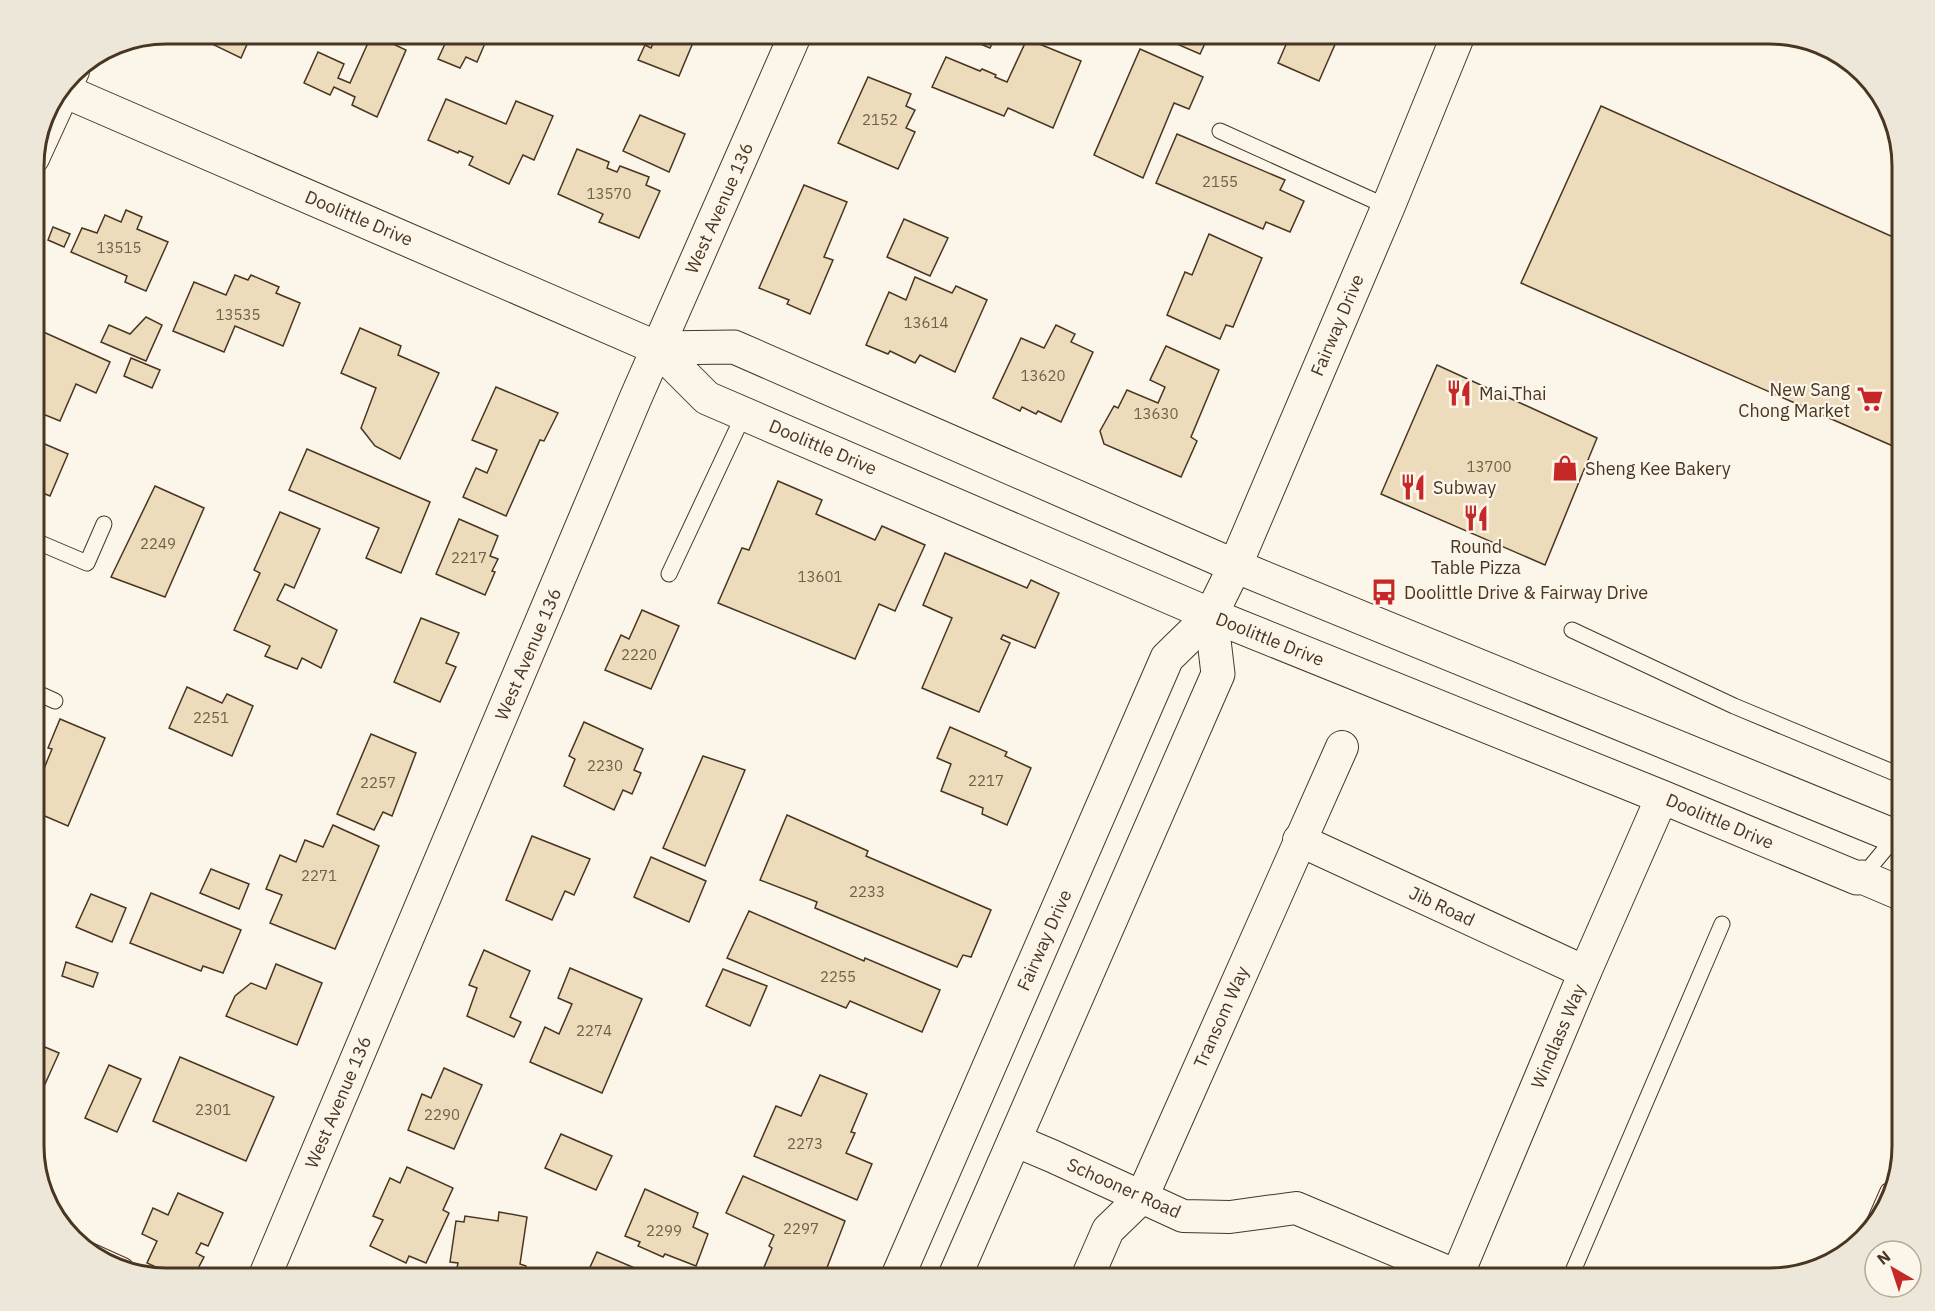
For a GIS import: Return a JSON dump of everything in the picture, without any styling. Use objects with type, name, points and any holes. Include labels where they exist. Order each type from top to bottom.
[{"type":"street","name":"West Avenue 136","points":[[268,1268],[657,348],[791,44]]},
{"type":"street","name":"Fairway Drive","points":[[901,1268],[1167,658],[1211,615],[1235,566],[1388,207],[1455,44]]},
{"type":"street","name":"Doolittle Drive","points":[[73,86],[657,348],[707,398],[1211,615],[1857,878],[1862,877],[1892,890]]},
{"type":"street","name":"Doolittle Drive","points":[[657,348],[734,347],[1235,566],[1892,835]]},
{"type":"street","points":[[958,1268],[1218,674],[1211,615]]},
{"type":"street","name":"Transom Way","points":[[1091,1268],[1108,1230],[1142,1197],[1342,747]]},
{"type":"street","name":"Windlass Way","points":[[1460,1268],[1585,972],[1662,797]]},
{"type":"street","name":"Jib Road","points":[[1299,840],[1585,972]]},
{"type":"street","name":"Schooner Road","points":[[965,1119],[1183,1216],[1230,1217],[1296,1208],[1438,1268]]},
{"type":"lane","points":[[1220,131],[1388,207]]},
{"type":"lane","points":[[669,574],[744,414]]},
{"type":"lane","points":[[44,545],[87,563],[104,524]]},
{"type":"lane","points":[[1572,630],[1734,706],[1892,772]]},
{"type":"lane","points":[[44,696],[55,701]]},
{"type":"lane","points":[[1862,877],[1892,845]]},
{"type":"lane","points":[[1574,1268],[1722,924]]},
{"type":"building","points":[[214,44],[247,44],[241,58]]},
{"type":"building","points":[[368,44],[393,44],[406,50],[377,117],[352,105],[355,97],[334,87],[330,95],[304,83],[318,52],[344,64],[338,78],[350,83]]},
{"type":"building","points":[[445,44],[485,44],[477,62],[466,57],[460,68],[438,59]]},
{"type":"building","points":[[653,44],[692,44],[679,76],[638,60],[645,45],[651,48]]},
{"type":"building","points":[[980,44],[992,44],[990,48]]},
{"type":"building","points":[[1025,44],[1039,44],[1081,61],[1053,128],[1008,108],[1004,116],[932,87],[946,57],[980,71],[982,69],[1007,82]]},
{"type":"building","points":[[1177,44],[1205,44],[1200,54]]},
{"type":"building","points":[[1286,44],[1335,44],[1319,81],[1278,63]]},
{"type":"building","points":[[1140,49],[1203,77],[1189,109],[1174,103],[1143,178],[1094,155]]},
{"type":"building","points":[[868,77],[911,94],[906,106],[915,110],[906,128],[915,132],[898,169],[838,143]]},
{"type":"building","points":[[446,99],[506,124],[516,101],[553,116],[534,160],[523,155],[509,184],[469,165],[473,157],[428,140]]},
{"type":"building","points":[[1601,106],[1892,237],[1892,446],[1521,283]]},
{"type":"building","points":[[640,115],[685,134],[669,172],[623,151]]},
{"type":"building","points":[[1177,134],[1285,180],[1280,190],[1304,201],[1290,232],[1266,222],[1263,229],[1156,183]]},
{"type":"building","points":[[577,149],[609,162],[607,168],[617,172],[620,166],[649,177],[646,185],[660,191],[639,238],[599,222],[603,214],[558,194]]},
{"type":"building","points":[[804,185],[847,202],[824,257],[833,260],[810,314],[787,304],[789,300],[759,288]]},
{"type":"building","points":[[126,210],[142,217],[137,229],[168,242],[146,291],[125,282],[127,276],[71,252],[82,228],[97,233],[105,215],[121,222]]},
{"type":"building","points":[[904,219],[948,238],[930,276],[887,257]]},
{"type":"building","points":[[53,227],[70,234],[64,247],[48,240]]},
{"type":"building","points":[[1209,234],[1262,258],[1233,327],[1226,325],[1220,339],[1167,315],[1185,272],[1192,275]]},
{"type":"building","points":[[235,275],[248,280],[251,275],[279,287],[276,293],[300,303],[283,346],[235,326],[224,352],[173,331],[194,282],[226,295]]},
{"type":"building","points":[[915,277],[952,293],[956,286],[987,300],[955,372],[920,355],[915,363],[890,351],[888,354],[866,345],[889,292],[906,300]]},
{"type":"building","points":[[146,317],[162,325],[146,361],[101,342],[109,325],[130,334]]},
{"type":"building","points":[[1056,325],[1075,334],[1071,342],[1093,352],[1061,422],[1038,411],[1036,414],[1022,407],[1020,411],[993,398],[1021,338],[1044,348]]},
{"type":"building","points":[[360,328],[401,346],[398,355],[439,373],[400,459],[375,446],[361,428],[376,388],[341,373]]},
{"type":"building","points":[[44,332],[110,362],[96,393],[76,384],[60,421],[44,414]]},
{"type":"building","points":[[1166,346],[1219,370],[1191,437],[1197,441],[1181,477],[1104,444],[1100,431],[1114,406],[1118,408],[1127,390],[1158,403],[1165,387],[1150,380]]},
{"type":"building","points":[[131,358],[160,370],[152,388],[124,376]]},
{"type":"building","points":[[1437,365],[1597,438],[1545,565],[1381,494]]},
{"type":"building","points":[[496,387],[558,413],[544,441],[540,440],[506,516],[463,497],[476,468],[487,473],[497,450],[472,440]]},
{"type":"building","points":[[44,444],[68,454],[50,496],[44,494]]},
{"type":"building","points":[[307,449],[430,502],[401,573],[366,558],[379,528],[289,490]]},
{"type":"building","points":[[778,481],[822,500],[816,514],[875,540],[882,526],[925,545],[895,611],[879,604],[855,659],[718,603],[742,548],[749,550]]},
{"type":"building","points":[[155,486],[204,508],[165,597],[111,577]]},
{"type":"building","points":[[280,512],[320,529],[294,588],[285,584],[277,600],[337,630],[321,668],[302,658],[297,669],[265,656],[270,646],[234,630],[260,573],[254,570]]},
{"type":"building","points":[[459,519],[498,536],[490,556],[498,559],[485,595],[436,574]]},
{"type":"building","points":[[945,553],[1027,588],[1031,580],[1059,593],[1035,648],[1003,635],[1001,639],[1010,643],[979,712],[922,688],[952,618],[923,605]]},
{"type":"building","points":[[642,610],[679,626],[651,689],[605,670],[621,635],[629,639]]},
{"type":"building","points":[[421,618],[459,633],[446,663],[456,667],[440,702],[394,682]]},
{"type":"building","points":[[187,687],[222,703],[227,694],[253,706],[232,756],[169,728]]},
{"type":"building","points":[[60,719],[105,738],[68,826],[44,816],[44,769],[52,749],[48,748]]},
{"type":"building","points":[[584,722],[643,749],[634,770],[641,773],[632,794],[623,790],[614,810],[564,786],[575,759],[569,756]]},
{"type":"building","points":[[950,727],[1007,752],[1005,756],[1031,768],[1007,825],[982,814],[983,808],[941,791],[951,764],[937,758]]},
{"type":"building","points":[[371,734],[416,753],[392,816],[383,812],[374,830],[337,814]]},
{"type":"building","points":[[703,756],[745,770],[705,866],[663,848]]},
{"type":"building","points":[[787,815],[868,851],[866,856],[991,910],[971,957],[963,955],[957,967],[815,908],[817,902],[760,880]]},
{"type":"building","points":[[333,825],[379,846],[335,949],[270,923],[282,895],[266,889],[280,855],[296,862],[305,840],[323,847]]},
{"type":"building","points":[[532,836],[590,859],[574,895],[565,891],[552,920],[506,900]]},
{"type":"building","points":[[651,857],[706,881],[689,922],[634,897]]},
{"type":"building","points":[[211,869],[249,884],[239,909],[200,893]]},
{"type":"building","points":[[151,893],[241,930],[223,973],[203,966],[201,971],[130,943]]},
{"type":"building","points":[[91,894],[126,908],[112,942],[76,927]]},
{"type":"building","points":[[749,911],[864,961],[865,958],[940,990],[922,1032],[850,1001],[846,1008],[727,958]]},
{"type":"building","points":[[484,950],[530,971],[510,1017],[521,1022],[514,1037],[467,1016],[477,988],[469,985]]},
{"type":"building","points":[[66,962],[98,973],[93,987],[62,976]]},
{"type":"building","points":[[276,964],[322,983],[297,1045],[226,1016],[235,996],[251,983],[266,989]]},
{"type":"building","points":[[570,968],[642,999],[602,1093],[530,1062],[545,1027],[559,1034],[572,1004],[558,998]]},
{"type":"building","points":[[723,969],[767,986],[750,1026],[706,1006]]},
{"type":"building","points":[[44,1047],[59,1053],[44,1086]]},
{"type":"building","points":[[180,1057],[274,1097],[246,1161],[153,1121]]},
{"type":"building","points":[[109,1065],[141,1079],[117,1132],[85,1118]]},
{"type":"building","points":[[444,1068],[482,1085],[454,1149],[408,1130],[422,1094],[431,1098]]},
{"type":"building","points":[[820,1075],[867,1094],[851,1132],[855,1133],[846,1153],[872,1164],[857,1200],[754,1156],[776,1106],[801,1116]]},
{"type":"building","points":[[561,1134],[612,1156],[596,1190],[545,1168]]},
{"type":"building","points":[[407,1167],[453,1188],[443,1210],[449,1213],[426,1263],[409,1256],[406,1263],[370,1246],[383,1220],[373,1216],[390,1178],[400,1183]]},
{"type":"building","points":[[743,1176],[845,1221],[827,1268],[764,1268],[772,1248],[769,1246],[774,1235],[726,1213]]},
{"type":"building","points":[[645,1189],[698,1213],[693,1227],[708,1234],[696,1266],[665,1254],[663,1257],[638,1246],[640,1242],[625,1236]]},
{"type":"building","points":[[178,1193],[223,1213],[208,1246],[201,1243],[196,1253],[204,1257],[198,1268],[166,1268],[147,1263],[157,1241],[142,1234],[153,1208],[168,1215]]},
{"type":"building","points":[[499,1212],[527,1217],[520,1264],[526,1266],[526,1268],[457,1268],[458,1263],[450,1262],[456,1221],[464,1222],[465,1216],[498,1221]]},
{"type":"building","points":[[597,1252],[635,1268],[590,1268]]},
{"type":"place","name":"Mai Thai","points":[[1459,393]]},
{"type":"place","name":"New Sang Chong Market","points":[[1870,399]]},
{"type":"place","name":"Sheng Kee Bakery","points":[[1565,468]]},
{"type":"place","name":"Subway","points":[[1413,487]]},
{"type":"place","name":"Round Table Pizza","points":[[1476,518]]},
{"type":"place","name":"Doolittle Drive & Fairway Drive","points":[[1384,592]]}]
